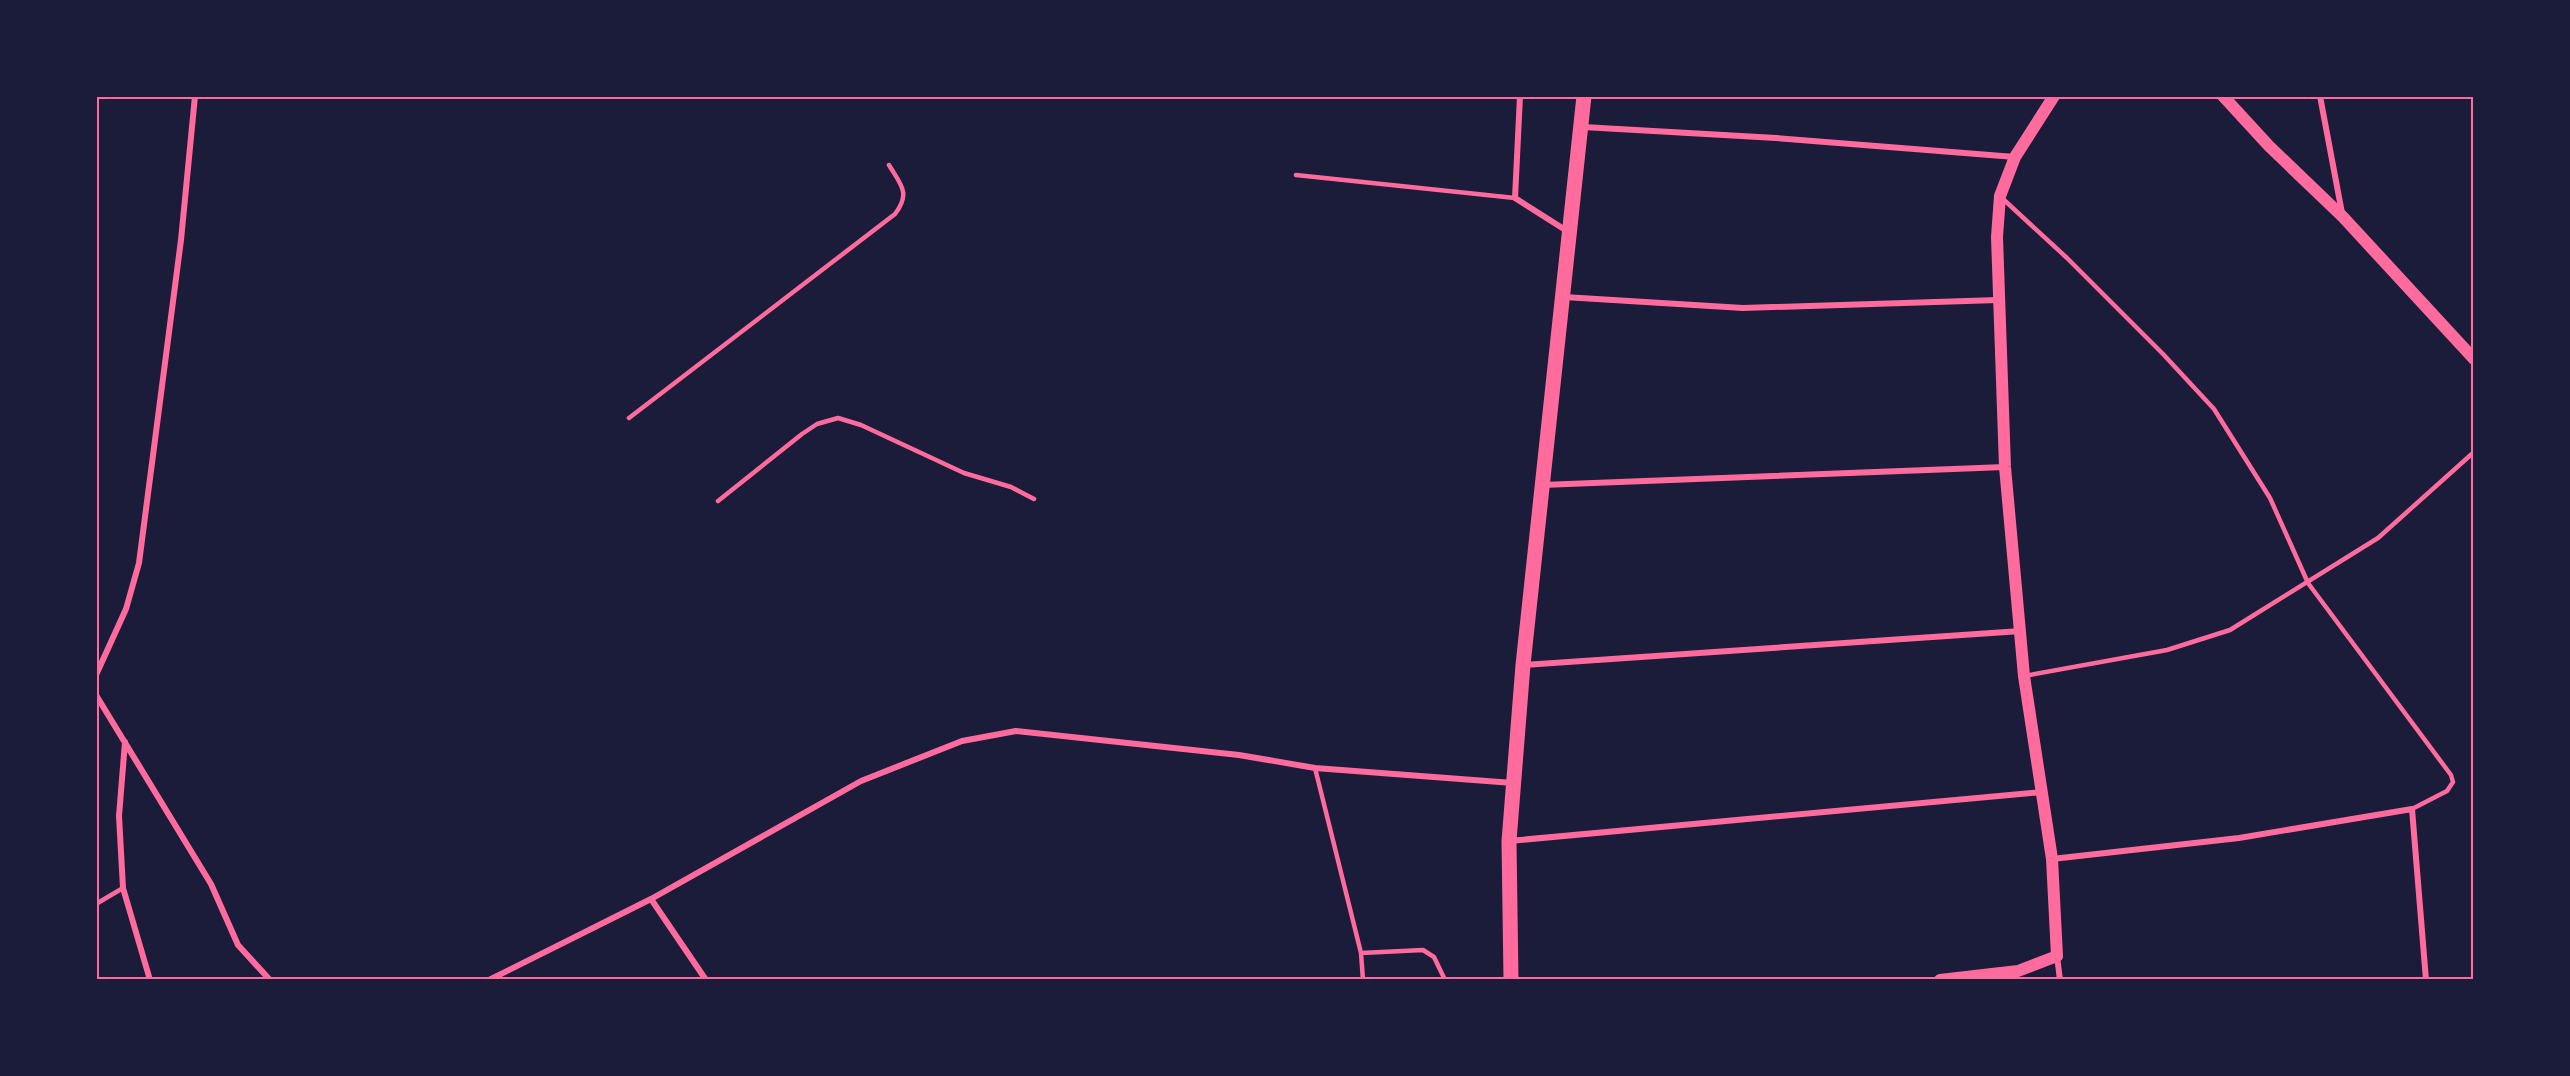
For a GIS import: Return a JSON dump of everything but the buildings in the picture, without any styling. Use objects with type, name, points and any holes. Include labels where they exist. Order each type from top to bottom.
[{"type":"main road","points":[[1510,980],[1509,841],[1522,665],[1584,96]]},
{"type":"main road","points":[[1940,980],[2018,971],[2057,957],[2052,859],[2024,676],[2006,467],[1997,237],[2000,196],[2016,157],[2054,96]]},
{"type":"main road","points":[[2223,96],[2269,146],[2343,217],[2474,359]]},
{"type":"street","points":[[96,675],[126,609],[139,563],[181,240],[195,96]]},
{"type":"street","points":[[1520,96],[1515,198],[1570,233]]},
{"type":"street","points":[[2320,96],[2343,217]]},
{"type":"street","points":[[1582,127],[1776,138],[2016,157]]},
{"type":"street","points":[[1563,297],[1743,308],[1998,300]]},
{"type":"street","points":[[1541,485],[2006,467]]},
{"type":"street","points":[[1522,665],[2021,631]]},
{"type":"street","points":[[96,695],[211,884],[238,945],[270,980]]},
{"type":"street","points":[[489,980],[651,899],[861,781],[962,741],[1016,731],[1239,755],[1315,768],[1513,783]]},
{"type":"street","points":[[125,742],[119,816],[123,888],[150,980]]},
{"type":"street","points":[[1509,841],[2042,792]]},
{"type":"street","points":[[2052,859],[2239,838],[2412,809],[2426,980]]},
{"type":"street","points":[[651,899],[706,980]]},
{"type":"street","points":[[2057,957],[2060,980]]},
{"type":"lane","points":[[629,418],[895,214],[905,199],[904,191],[889,165]]},
{"type":"lane","points":[[1296,175],[1515,198]]},
{"type":"lane","points":[[2000,196],[2067,258],[2214,409],[2270,498],[2308,583],[2451,775],[2453,782],[2447,791],[2412,809]]},
{"type":"lane","points":[[718,501],[802,434],[817,424],[838,418],[861,425],[964,473],[1011,487],[1034,499]]},
{"type":"lane","points":[[2024,676],[2167,650],[2230,630],[2378,538],[2474,452]]},
{"type":"lane","points":[[1315,768],[1361,953],[1363,980]]},
{"type":"lane","points":[[96,904],[123,888]]},
{"type":"lane","points":[[1361,953],[1423,950],[1434,957],[1445,980]]}]
